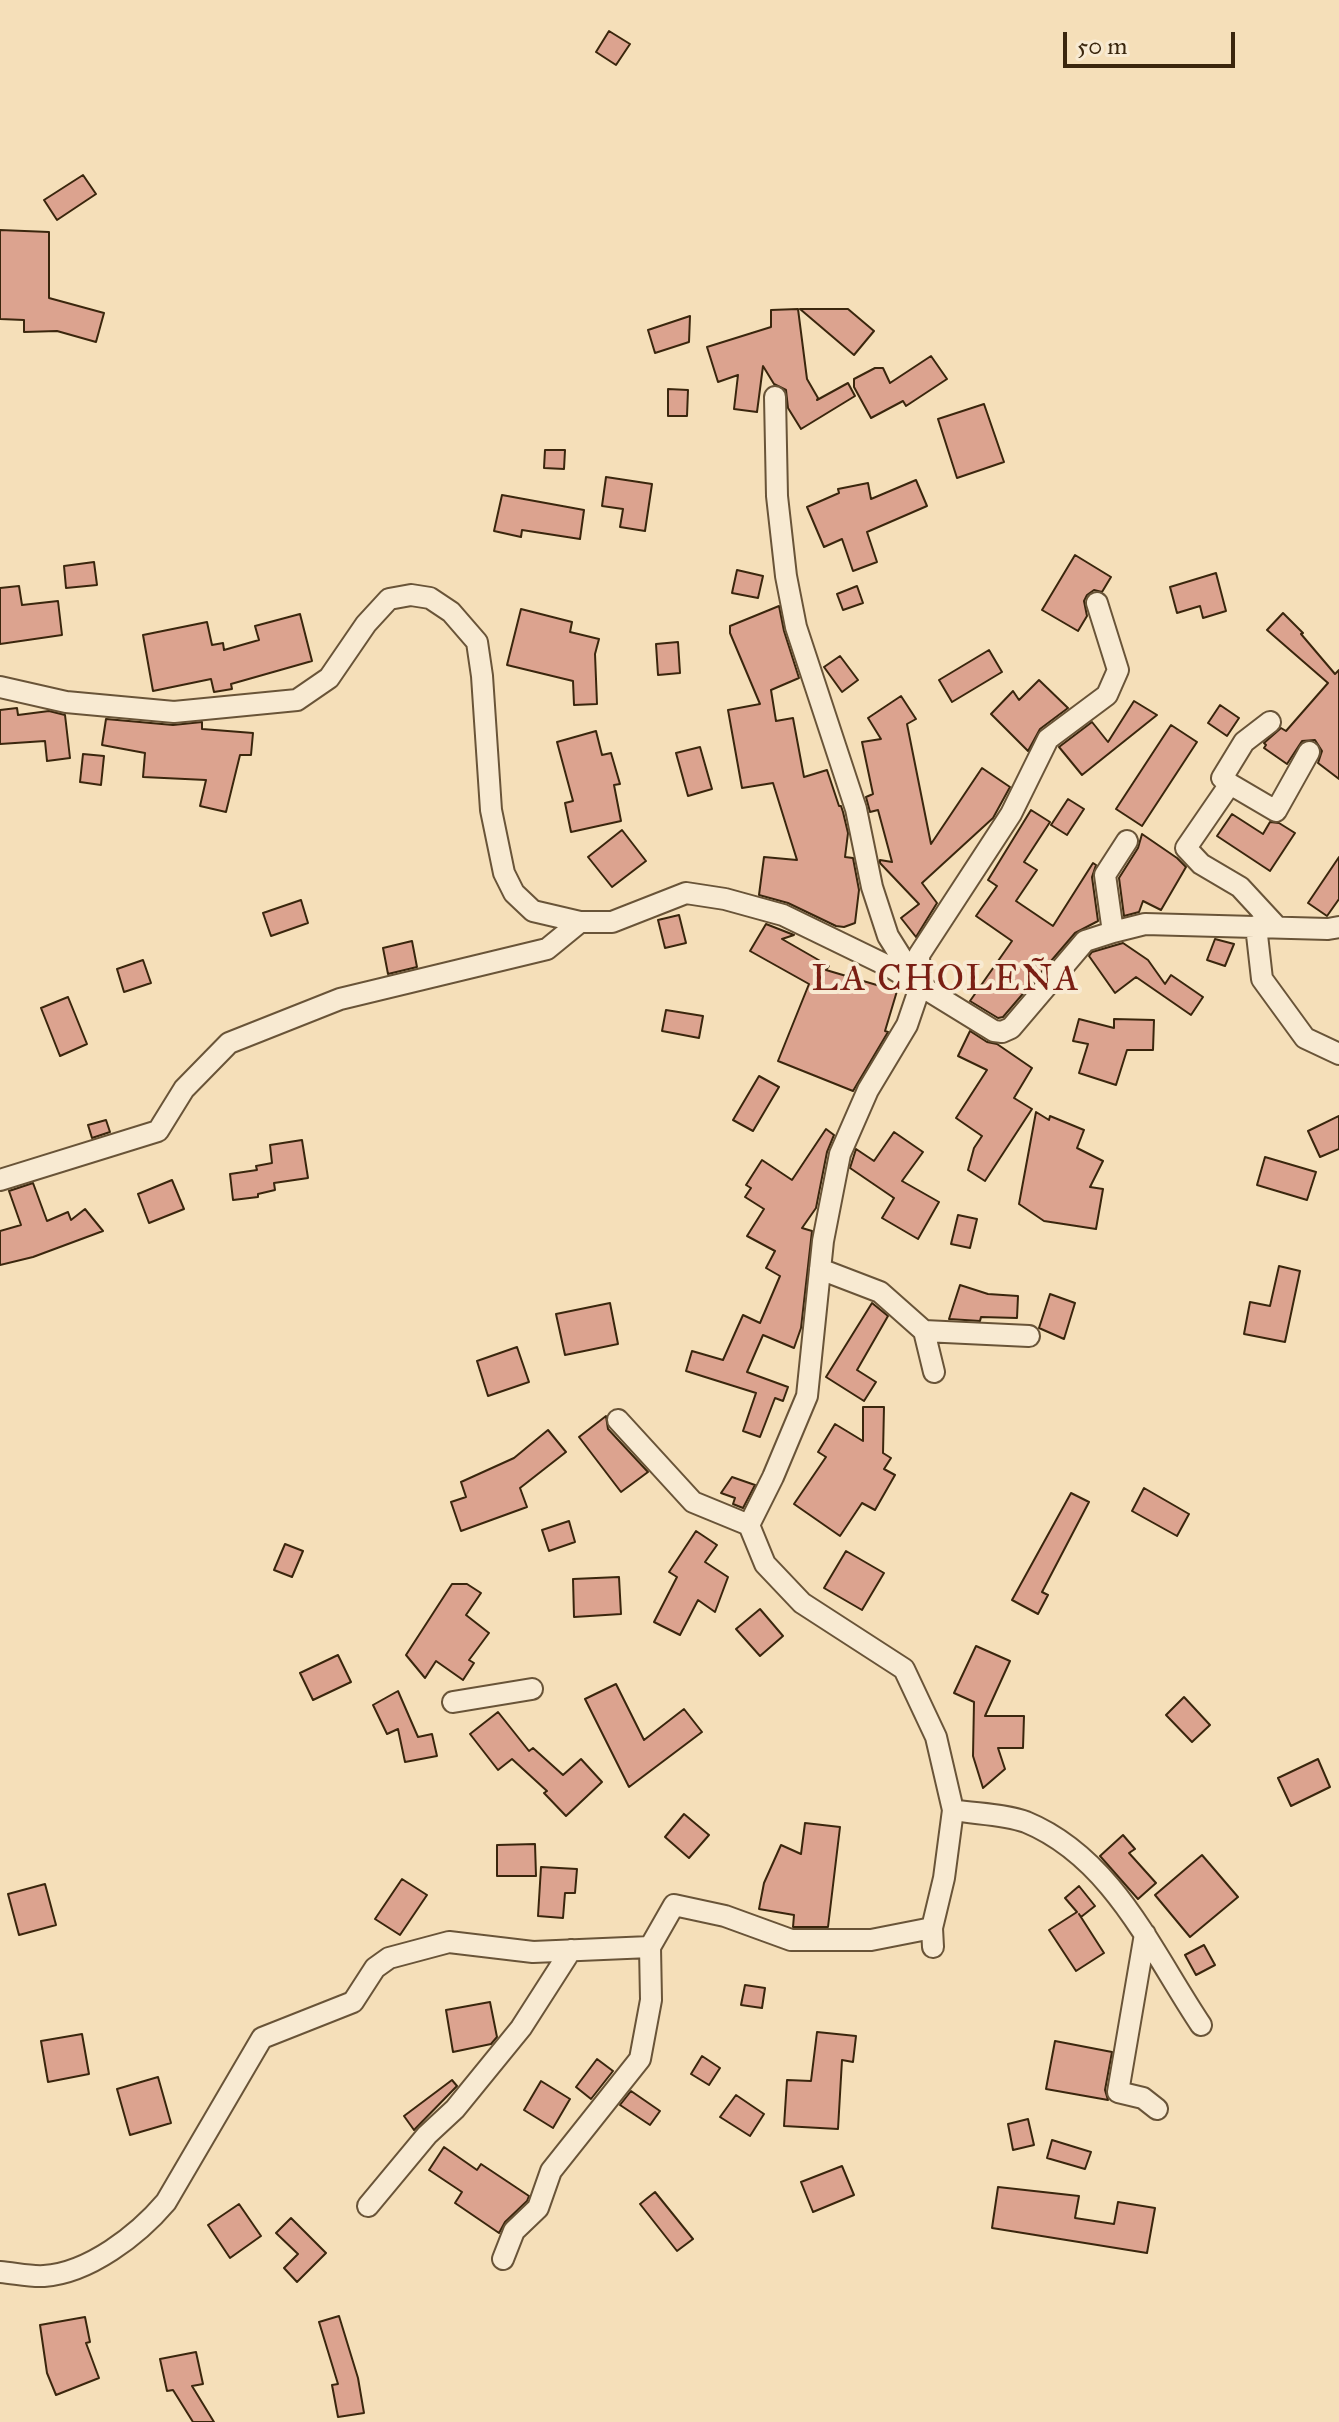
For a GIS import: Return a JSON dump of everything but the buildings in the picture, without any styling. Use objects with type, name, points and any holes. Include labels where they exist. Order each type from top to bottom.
[{"type":"street","points":[[775,397],[777,496],[786,576],[796,627],[856,809],[872,887],[888,936],[920,987]]},
{"type":"street","points":[[5,692],[66,702],[174,712],[297,700],[329,678],[366,624],[389,599],[411,595],[430,598],[451,612],[477,642],[487,733],[491,810],[504,873],[514,893],[533,911],[580,922],[612,922],[686,893],[725,899],[783,915],[890,967],[994,1031],[1002,1032],[1011,1028],[1085,941],[1113,932],[1145,924],[1339,927]]},
{"type":"street","points":[[749,1525],[807,1396],[823,1241],[840,1154],[868,1090],[907,1025],[920,987],[919,955],[1011,814],[1048,739],[1107,695],[1118,670],[1097,603]]},
{"type":"street","points":[[1270,722],[1244,742],[1222,778],[1276,811],[1309,752]]},
{"type":"street","points":[[1230,784],[1186,848],[1201,864],[1240,887],[1266,926],[1262,979],[1305,1038],[1339,1054]]},
{"type":"street","points":[[1113,932],[1105,875],[1127,841]]},
{"type":"street","points":[[0,1180],[158,1131],[184,1089],[229,1043],[340,999],[547,949],[580,922]]},
{"type":"street","points":[[820,1269],[880,1292],[924,1331],[934,1372]]},
{"type":"street","points":[[924,1331],[1029,1336]]},
{"type":"street","points":[[503,2259],[514,2231],[538,2208],[551,2171],[640,2059],[651,2000],[650,1947],[674,1905],[725,1916],[791,1940],[932,1938],[944,1878],[953,1810],[936,1737],[904,1669],[802,1603],[765,1564],[749,1525],[693,1502],[618,1420]]},
{"type":"street","points":[[453,1702],[532,1689]]},
{"type":"street","points":[[953,1810],[1025,1821],[1076,1850],[1132,1912],[1201,2025]]},
{"type":"street","points":[[1145,1934],[1118,2092],[1143,2098],[1157,2109]]},
{"type":"street","points":[[0,2272],[44,2276],[76,2268],[116,2247],[150,2220],[166,2202],[262,2038],[353,2002],[375,1968],[389,1958],[449,1942],[533,1952],[650,1947]]},
{"type":"street","points":[[368,2206],[427,2135],[455,2109],[521,2028],[571,1950]]},
{"type":"district","name":"LA CHOLEÑA","points":[[946,981]]}]
